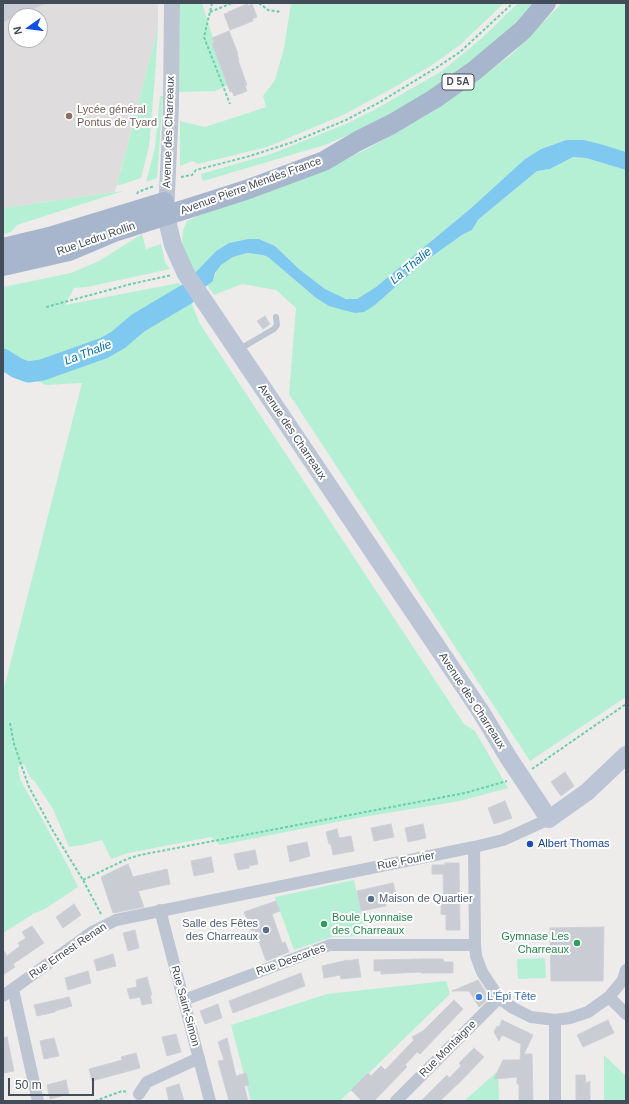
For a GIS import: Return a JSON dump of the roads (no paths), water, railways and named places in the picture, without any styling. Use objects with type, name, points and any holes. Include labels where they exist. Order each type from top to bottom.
[{"type":"main road","name":"Avenue Pierre Mendès France","points":[[166,209],[270,166],[356,142],[392,124],[434,99],[474,71],[522,30],[546,3]]},
{"type":"main road","name":"Rue Ledru Rollin","points":[[3,248],[166,209]]},
{"type":"main road","name":"Rue Ledru Rollin","points":[[3,266],[69,251],[166,209]]},
{"type":"main road","name":"Avenue des Charreaux","points":[[166,209],[173,245],[185,271],[237,351],[477,706],[549,820]]},
{"type":"main road","name":"Rue Fourier","points":[[549,820],[587,792],[625,758]]},
{"type":"street","name":"Avenue des Charreaux","points":[[166,209],[171,105],[172,3]]},
{"type":"street","name":"Rue Fourier","points":[[160,910],[474,847],[503,840],[549,820]]},
{"type":"street","points":[[474,847],[474,945],[476,956],[482,972],[499,998],[513,1008],[531,1017],[555,1020],[570,1018],[588,1012],[609,997],[623,980],[626,970]]},
{"type":"street","name":"Rue Ernest Renan","points":[[8,993],[92,932],[124,917],[160,910]]},
{"type":"street","name":"Rue Saint-Simon","points":[[160,910],[210,1101]]},
{"type":"street","name":"Rue Descartes","points":[[184,1000],[330,945],[474,945]]},
{"type":"street","points":[[8,993],[38,1101]]},
{"type":"street","points":[[609,997],[626,1014]]},
{"type":"street","name":"Rue Montaigne","points":[[396,1101],[499,998]]},
{"type":"street","points":[[555,1020],[555,1101]]},
{"type":"street","points":[[139,1094],[147,1082],[199,1058]]},
{"type":"lane","points":[[237,351],[274,329],[277,325],[276,317]]},
{"type":"water","points":[[566,140],[584,140],[626,152],[626,170],[586,158],[573,157],[550,169],[537,171],[478,220],[472,230],[462,235],[420,265],[375,305],[364,312],[355,313],[329,306],[316,298],[268,257],[263,255],[247,253],[233,257],[221,265],[215,273],[213,281],[205,287],[195,273],[216,251],[229,243],[248,239],[259,239],[275,246],[299,269],[325,289],[346,299],[357,299],[376,287],[470,209],[525,159],[541,149]]},
{"type":"waterway","name":"La Thalie","points":[[3,359],[17,368],[28,372],[42,370],[104,348],[118,340],[138,323],[187,294]]},
{"type":"place","name":"Lycée général Pontus de Tyard","points":[[69,116]]},
{"type":"place","name":"Albert Thomas","points":[[530,844]]},
{"type":"place","name":"Maison de Quartier","points":[[371,899]]},
{"type":"place","name":"Boule Lyonnaise des Charreaux","points":[[324,924]]},
{"type":"place","name":"Salle des Fêtes des Charreaux","points":[[266,930]]},
{"type":"place","name":"Gymnase Les Charreaux","points":[[577,943]]},
{"type":"place","name":"L'Épi Tête","points":[[479,997]]}]
